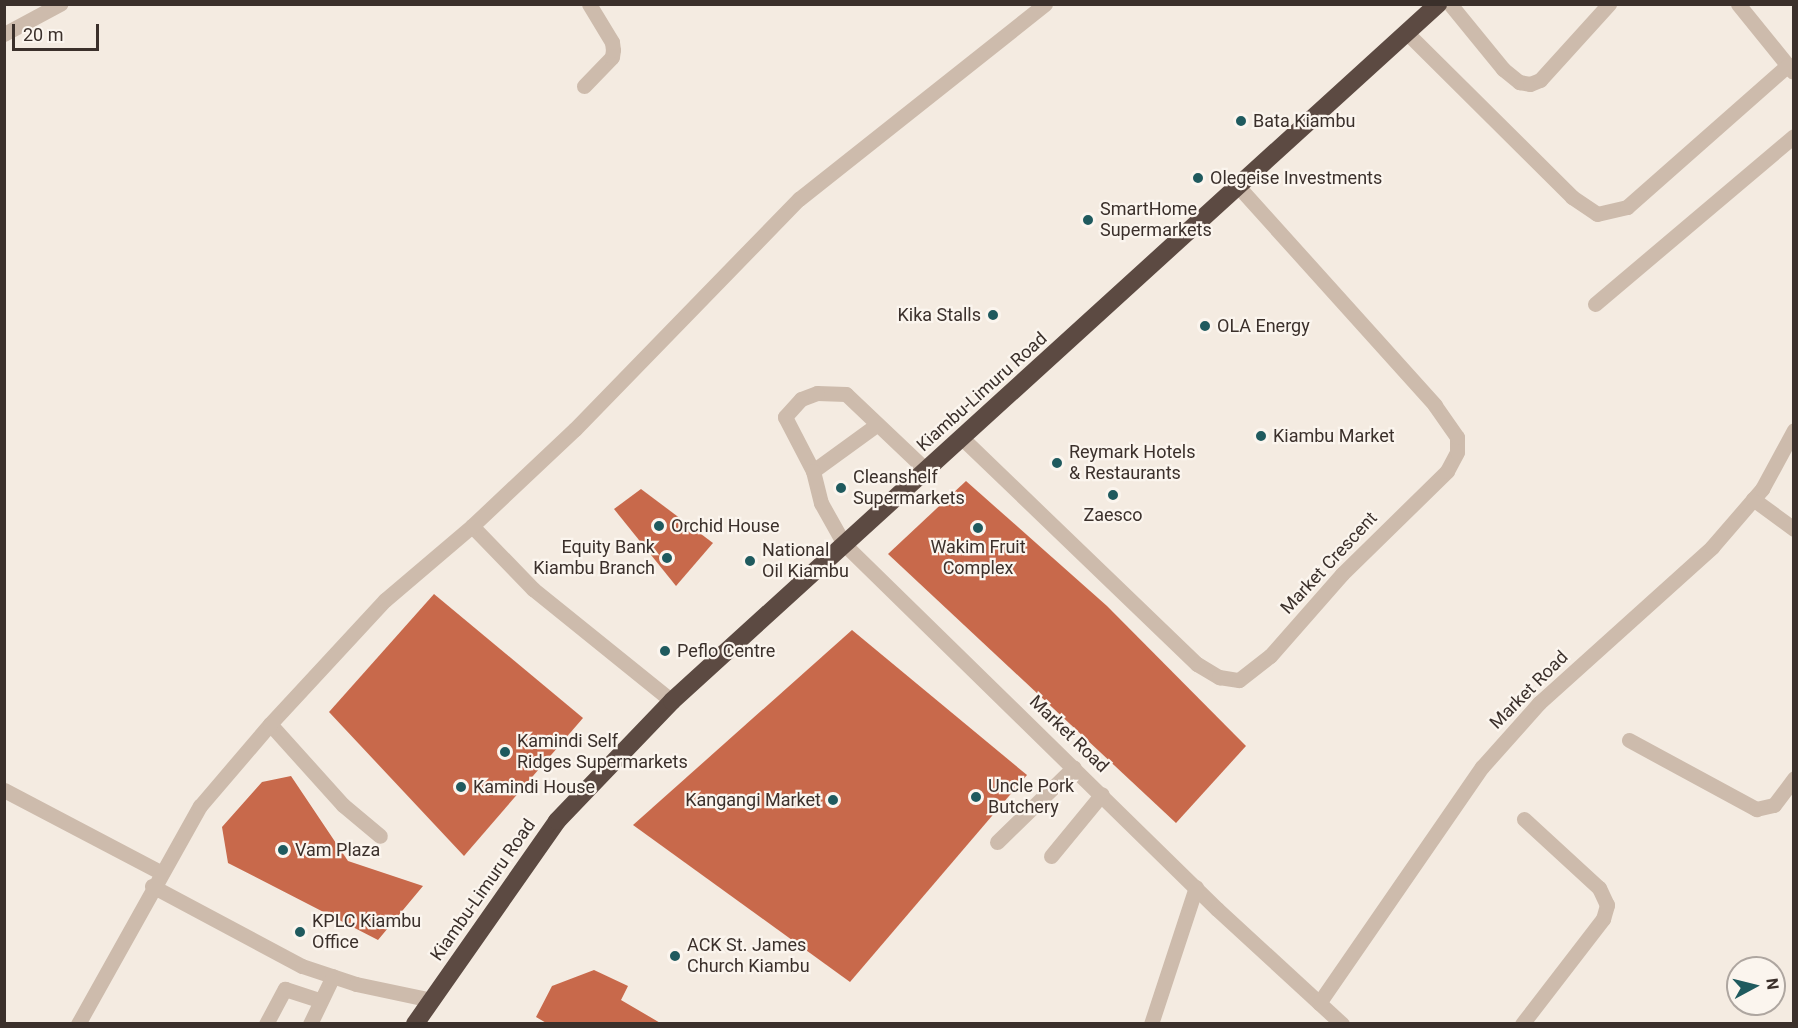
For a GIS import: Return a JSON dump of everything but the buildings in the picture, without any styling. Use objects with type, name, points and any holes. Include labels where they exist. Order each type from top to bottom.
[{"type":"highway","name":"Kiambu-Limuru Road","points":[[415,1023],[557,821],[672,701],[844,543],[963,439],[1407,33],[1430,7]]},
{"type":"street","points":[[4,34],[60,4]]},
{"type":"street","points":[[584,86],[612,57],[613,50],[612,42],[589,4]]},
{"type":"street","points":[[78,1023],[152,886],[200,806],[270,724],[385,600],[472,526],[701,303],[799,199],[1045,4]]},
{"type":"street","points":[[1450,4],[1503,69],[1519,82],[1530,84],[1540,80],[1609,4]]},
{"type":"street","points":[[1407,33],[1572,196],[1597,214],[1613,213],[1627,207],[1791,68],[1738,4]]},
{"type":"street","points":[[1595,304],[1794,136]]},
{"type":"street","name":"Market Crescent","points":[[963,439],[1197,664],[1219,677],[1239,680],[1270,656],[1342,574],[1447,471],[1457,452],[1457,437],[1435,405],[1238,186]]},
{"type":"street","name":"Market Road","points":[[875,426],[846,394],[817,393],[801,399],[785,420],[813,471],[821,503],[844,543],[1196,887],[1342,1023]]},
{"type":"street","points":[[813,471],[875,426],[927,471]]},
{"type":"street","name":"Market Road","points":[[1319,1003],[1482,767],[1539,702],[1713,547],[1753,499],[1794,430]]},
{"type":"street","points":[[1753,499],[1794,530]]},
{"type":"street","points":[[472,526],[533,589],[672,701]]},
{"type":"street","points":[[270,724],[343,805],[380,836]]},
{"type":"street","points":[[1629,740],[1756,809],[1774,805],[1794,778]]},
{"type":"street","points":[[997,842],[1074,767]]},
{"type":"street","points":[[4,790],[160,872]]},
{"type":"street","points":[[1051,856],[1102,794]]},
{"type":"street","points":[[1522,1023],[1603,920],[1607,905],[1599,888],[1524,819]]},
{"type":"street","points":[[152,886],[302,966],[333,976],[432,1000]]},
{"type":"street","points":[[1151,1023],[1196,887]]},
{"type":"street","points":[[310,1023],[319,1000],[333,976]]},
{"type":"street","points":[[266,1023],[285,989],[319,1000]]},
{"type":"place","name":"Bata Kiambu","points":[[1241,121]]},
{"type":"place","name":"Olegeise Investments","points":[[1198,178]]},
{"type":"place","name":"SmartHome Supermarkets","points":[[1088,220]]},
{"type":"place","name":"Kika Stalls","points":[[993,315]]},
{"type":"place","name":"OLA Energy","points":[[1205,326]]},
{"type":"place","name":"Kiambu Market","points":[[1261,436]]},
{"type":"place","name":"Reymark Hotels & Restaurants","points":[[1057,463]]},
{"type":"place","name":"Cleanshelf Supermarkets","points":[[841,488]]},
{"type":"place","name":"Zaesco","points":[[1113,495]]},
{"type":"place","name":"Orchid House","points":[[659,526]]},
{"type":"place","name":"Wakim Fruit Complex","points":[[978,528]]},
{"type":"place","name":"Equity Bank Kiambu Branch","points":[[667,558]]},
{"type":"place","name":"National Oil Kiambu","points":[[750,561]]},
{"type":"place","name":"Peflo Centre","points":[[665,651]]},
{"type":"place","name":"Kamindi Self Ridges Supermarkets","points":[[505,752]]},
{"type":"place","name":"Kamindi House","points":[[461,787]]},
{"type":"place","name":"Uncle Pork Butchery","points":[[976,797]]},
{"type":"place","name":"Kangangi Market","points":[[833,800]]},
{"type":"place","name":"Vam Plaza","points":[[283,850]]},
{"type":"place","name":"KPLC Kiambu Office","points":[[300,932]]},
{"type":"place","name":"ACK St. James Church Kiambu","points":[[675,956]]}]
